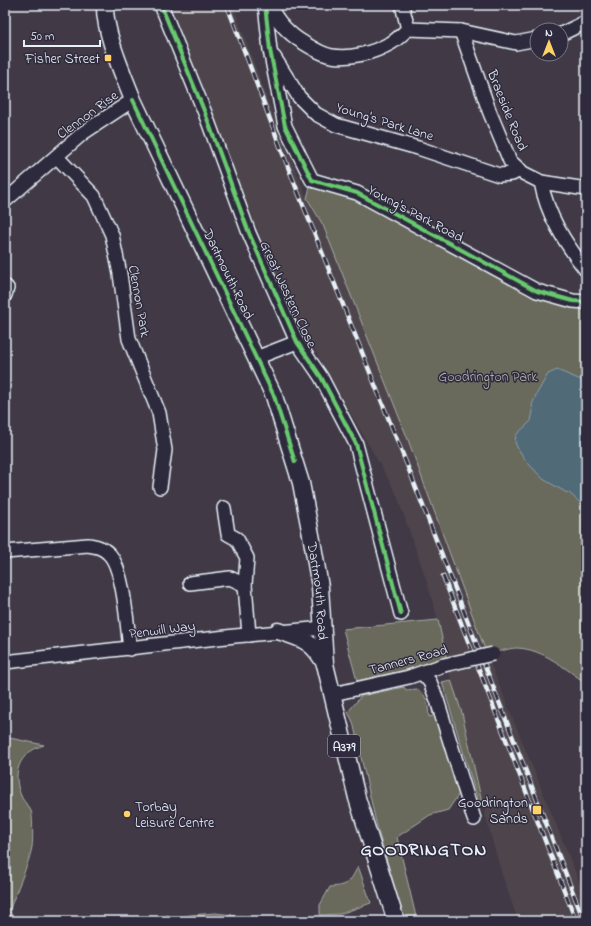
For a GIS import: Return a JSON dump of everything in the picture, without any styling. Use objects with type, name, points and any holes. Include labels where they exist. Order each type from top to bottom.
[{"type":"main road","name":"Dartmouth Road","points":[[102,8],[118,60],[133,100],[274,396],[301,483],[320,587],[324,628],[325,664],[357,798],[396,921]]},
{"type":"main road","name":"A379","points":[[278,631],[302,639],[317,650],[325,664]]},
{"type":"street","name":"Great Western Close","points":[[161,5],[205,113],[249,233],[297,342],[321,377],[356,444],[401,614]]},
{"type":"street","name":"Young's Park Road","points":[[265,5],[270,50],[285,126],[312,180],[357,193],[537,291],[573,302],[586,302]]},
{"type":"street","points":[[270,5],[280,22],[297,39],[332,56],[350,57],[368,52],[389,44],[408,29],[461,31],[516,43],[529,41]]},
{"type":"street","points":[[402,5],[408,29]]},
{"type":"street","points":[[569,30],[586,22]]},
{"type":"street","name":"Braeside Road","points":[[461,31],[510,161],[520,170],[541,182],[586,190]]},
{"type":"street","name":"Young's Park Lane","points":[[270,50],[299,97],[316,114],[336,125],[418,148],[499,175],[512,174],[520,170]]},
{"type":"street","name":"Clennon Rise","points":[[5,201],[83,133],[133,100]]},
{"type":"street","name":"Clennon Park","points":[[57,157],[94,196],[112,235],[120,274],[129,339],[159,413],[165,450],[160,487]]},
{"type":"street","points":[[541,182],[544,201],[566,245],[586,270]]},
{"type":"street","points":[[5,286],[7,288],[5,295]]},
{"type":"street","name":"Great Western Close","points":[[256,358],[297,342]]},
{"type":"street","points":[[224,508],[228,534],[237,539],[247,558],[245,585],[249,635]]},
{"type":"street","points":[[5,552],[88,545],[98,547],[108,553],[119,570],[130,649]]},
{"type":"street","points":[[190,583],[230,578],[245,585]]},
{"type":"street","name":"Penwill Way","points":[[5,662],[278,631],[324,628]]},
{"type":"street","name":"Tanners Road","points":[[333,694],[422,674],[444,665],[492,654]]},
{"type":"street","points":[[422,674],[430,682],[437,700],[474,818]]},
{"type":"shaded area","points":[[168,5],[233,5],[275,120],[307,198],[323,225],[407,437],[487,655],[586,898],[586,921],[518,921],[501,872],[482,803],[462,713],[451,680],[438,620],[425,576],[396,493],[299,322],[276,276]]},
{"type":"green space","name":"Goodrington Park","points":[[312,180],[357,193],[501,271],[586,302],[586,683],[554,661],[527,649],[513,648],[487,655],[407,437],[323,225],[307,198]]},
{"type":"green space","points":[[438,620],[447,661],[357,681],[343,629]]},
{"type":"green space","points":[[451,680],[462,713],[482,803],[479,804],[442,682]]},
{"type":"green space","points":[[404,687],[406,690],[417,689],[421,691],[427,701],[429,717],[433,716],[431,705],[434,708],[459,794],[448,810],[430,815],[397,837],[417,921],[405,921],[378,831],[353,722],[348,712],[361,696]]},
{"type":"green space","points":[[5,737],[44,745],[28,753],[19,766],[17,773],[17,781],[22,798],[32,813],[33,834],[30,854],[10,909],[12,919],[15,921],[5,921]]},
{"type":"green space","points":[[358,866],[371,903],[340,914],[320,915],[320,905],[330,887],[348,882]]},
{"type":"green space","points":[[215,913],[290,921],[156,921],[168,915],[172,919],[191,915]]},
{"type":"water","points":[[557,370],[586,382],[586,508],[568,492],[567,493],[543,479],[526,461],[515,442],[516,435],[531,421],[533,411],[532,405],[548,374]]},
{"type":"railway","points":[[227,5],[286,162],[411,475],[584,921]]},
{"type":"railway","points":[[443,576],[576,921]]},
{"type":"cycle path","points":[[161,5],[205,113],[249,233],[297,342],[321,377],[356,444],[401,614]]},
{"type":"cycle path","points":[[265,5],[270,50],[285,126],[312,180],[357,193],[537,291],[573,301],[586,302]]},
{"type":"cycle path","points":[[133,100],[274,396],[295,462]]},
{"type":"place","name":"Fisher Street","points":[[108,58]]},
{"type":"place","name":"Goodrington Sands","points":[[537,810]]},
{"type":"place","name":"Torbay Leisure Centre","points":[[127,814]]},
{"type":"district","name":"GOODRINGTON","points":[[424,849]]}]
